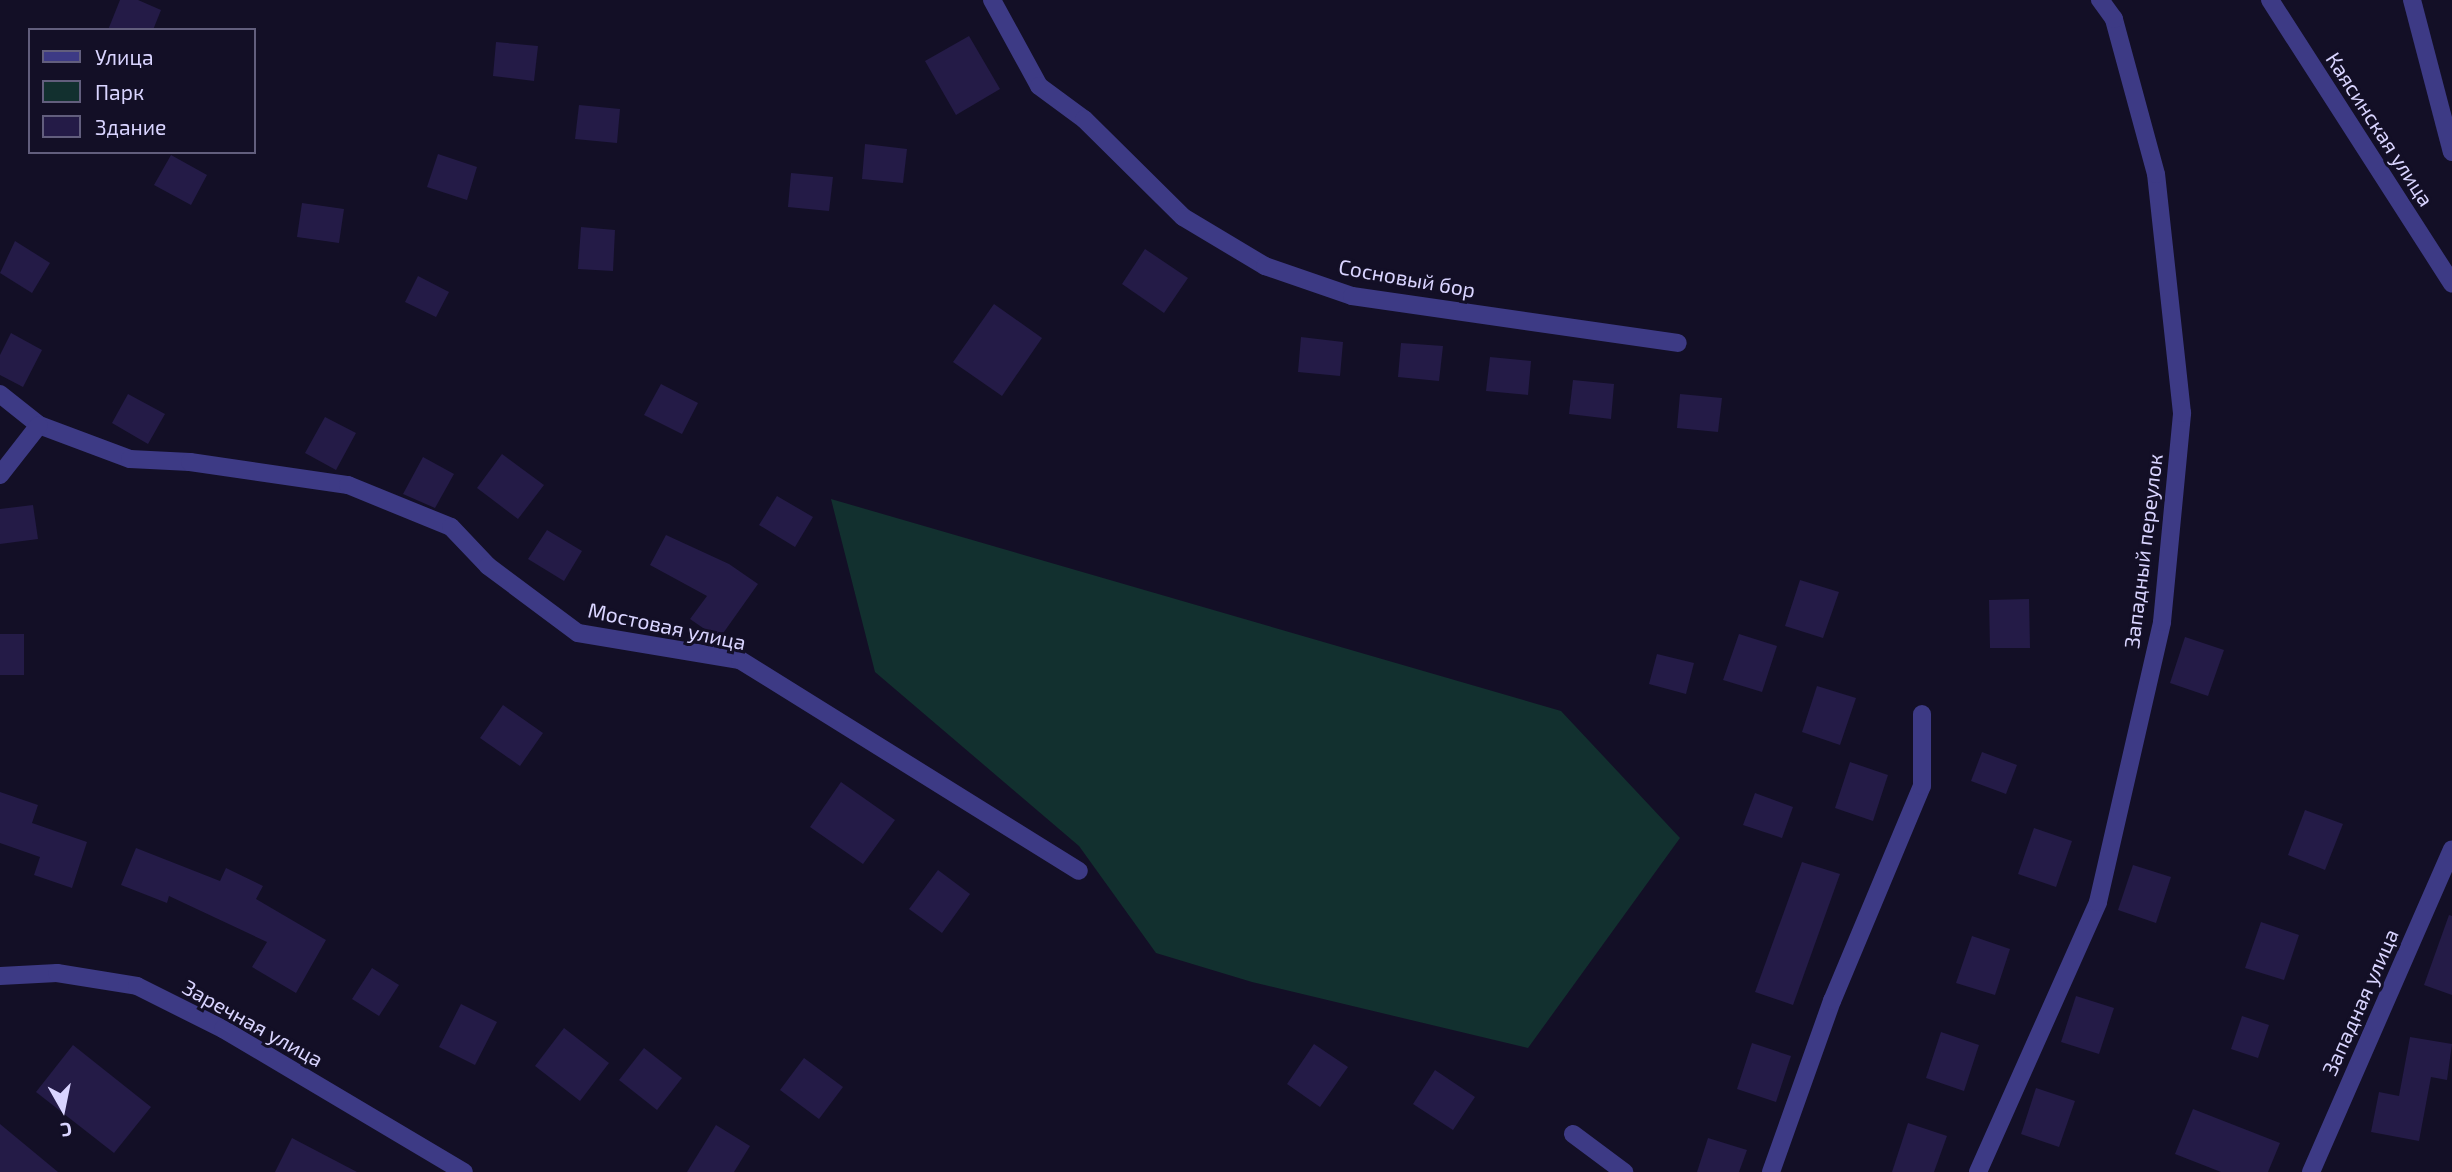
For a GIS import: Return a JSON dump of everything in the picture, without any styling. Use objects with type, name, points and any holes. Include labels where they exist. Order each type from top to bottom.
[{"type":"street","name":"Сосновый бор","points":[[992,0],[1039,86],[1084,119],[1183,217],[1265,266],[1352,296],[1678,343]]},
{"type":"street","name":"Западный переулок","points":[[1978,1172],[2098,902],[2162,622],[2182,413],[2156,174],[2114,19],[2100,0]]},
{"type":"street","name":"Каясинская улица","points":[[2270,0],[2452,284]]},
{"type":"street","points":[[2412,0],[2452,152]]},
{"type":"street","name":"Мостовая улица","points":[[0,394],[39,425],[130,460],[190,462],[348,485],[451,527],[488,566],[578,633],[740,660],[1079,871]]},
{"type":"street","points":[[0,475],[39,425]]},
{"type":"street","points":[[1772,1172],[1832,1001],[1922,786],[1922,713]]},
{"type":"street","name":"Западная улица","points":[[2311,1172],[2452,850]]},
{"type":"street","name":"Заречная улица","points":[[0,976],[57,973],[137,986],[223,1029],[464,1172]]},
{"type":"street","points":[[1573,1134],[1624,1172]]},
{"type":"green space","points":[[831,499],[1561,711],[1680,838],[1528,1048],[1252,982],[1156,953],[1079,846],[875,672]]},
{"type":"building","points":[[120,0],[138,0],[161,10],[154,28],[109,28]]},
{"type":"building","points":[[969,36],[1000,89],[956,115],[925,61]]},
{"type":"building","points":[[496,42],[538,46],[534,81],[493,76]]},
{"type":"building","points":[[579,105],[620,109],[617,143],[575,139]]},
{"type":"building","points":[[865,144],[907,149],[903,183],[862,179]]},
{"type":"building","points":[[438,154],[477,167],[467,200],[427,187]]},
{"type":"building","points":[[171,155],[207,175],[191,205],[154,185]]},
{"type":"building","points":[[791,173],[833,177],[829,211],[788,207]]},
{"type":"building","points":[[302,203],[344,209],[339,243],[297,237]]},
{"type":"building","points":[[581,227],[615,230],[613,271],[578,269]]},
{"type":"building","points":[[15,241],[50,263],[32,293],[0,273]]},
{"type":"building","points":[[1145,249],[1188,278],[1164,313],[1122,284]]},
{"type":"building","points":[[418,276],[449,292],[436,317],[405,302]]},
{"type":"building","points":[[994,304],[1042,338],[1002,396],[953,362]]},
{"type":"building","points":[[11,333],[42,350],[23,387],[0,375],[0,355]]},
{"type":"building","points":[[1301,337],[1343,342],[1340,376],[1298,372]]},
{"type":"building","points":[[1401,343],[1443,346],[1439,381],[1398,377]]},
{"type":"building","points":[[1490,357],[1531,361],[1528,395],[1486,391]]},
{"type":"building","points":[[1573,380],[1614,384],[1611,419],[1569,414]]},
{"type":"building","points":[[661,384],[698,403],[682,434],[644,415]]},
{"type":"building","points":[[128,394],[165,414],[148,444],[112,423]]},
{"type":"building","points":[[1680,394],[1722,398],[1718,432],[1677,428]]},
{"type":"building","points":[[325,417],[356,433],[336,470],[305,453]]},
{"type":"building","points":[[502,454],[544,485],[518,519],[477,488]]},
{"type":"building","points":[[423,457],[454,474],[435,508],[403,494]]},
{"type":"building","points":[[777,496],[813,517],[795,547],[759,525]]},
{"type":"building","points":[[33,505],[38,539],[0,544],[0,509]]},
{"type":"building","points":[[547,530],[582,551],[564,581],[528,559]]},
{"type":"building","points":[[666,535],[729,564],[758,584],[719,639],[690,619],[707,596],[650,565]]},
{"type":"building","points":[[1800,580],[1839,592],[1823,638],[1785,626]]},
{"type":"building","points":[[2029,599],[2030,648],[1990,648],[1989,600]]},
{"type":"building","points":[[0,634],[24,634],[24,675],[0,675]]},
{"type":"building","points":[[1739,634],[1777,646],[1762,692],[1723,680]]},
{"type":"building","points":[[2185,637],[2224,650],[2208,696],[2170,683]]},
{"type":"building","points":[[1657,654],[1694,663],[1686,694],[1649,684]]},
{"type":"building","points":[[1817,686],[1856,698],[1840,745],[1802,732]]},
{"type":"building","points":[[503,705],[543,733],[520,766],[480,738]]},
{"type":"building","points":[[1982,752],[2017,765],[2006,794],[1971,781]]},
{"type":"building","points":[[1850,762],[1888,775],[1873,821],[1835,808]]},
{"type":"building","points":[[841,782],[895,820],[863,864],[810,827]]},
{"type":"building","points":[[0,792],[38,805],[32,823],[87,842],[72,888],[34,875],[40,857],[0,843]]},
{"type":"building","points":[[1755,793],[1793,807],[1782,838],[1743,825]]},
{"type":"building","points":[[2305,810],[2343,824],[2325,870],[2288,855]]},
{"type":"building","points":[[2034,828],[2072,841],[2056,887],[2018,874]]},
{"type":"building","points":[[136,848],[220,881],[226,868],[263,886],[256,899],[326,940],[296,993],[252,967],[267,942],[169,896],[167,903],[121,885]]},
{"type":"building","points":[[1802,862],[1840,874],[1793,1005],[1755,992]]},
{"type":"building","points":[[2133,865],[2171,877],[2156,923],[2118,910]]},
{"type":"building","points":[[938,870],[970,894],[942,933],[909,909]]},
{"type":"building","points":[[2449,915],[2452,916],[2452,995],[2424,985]]},
{"type":"building","points":[[2261,922],[2299,935],[2284,980],[2245,968]]},
{"type":"building","points":[[1972,936],[2010,949],[1995,995],[1956,983]]},
{"type":"building","points":[[372,968],[399,985],[379,1016],[352,999]]},
{"type":"building","points":[[2076,996],[2114,1008],[2099,1054],[2061,1042]]},
{"type":"building","points":[[461,1004],[497,1022],[475,1065],[439,1047]]},
{"type":"building","points":[[2242,1016],[2269,1025],[2258,1058],[2231,1049]]},
{"type":"building","points":[[564,1028],[609,1063],[580,1101],[535,1066]]},
{"type":"building","points":[[1941,1032],[1979,1045],[1964,1091],[1926,1078]]},
{"type":"building","points":[[2410,1037],[2452,1044],[2447,1080],[2431,1077],[2419,1141],[2371,1132],[2379,1092],[2399,1096]]},
{"type":"building","points":[[1752,1043],[1791,1056],[1776,1102],[1737,1089]]},
{"type":"building","points":[[1314,1044],[1348,1067],[1320,1107],[1287,1084]]},
{"type":"building","points":[[73,1045],[151,1107],[114,1153],[36,1092]]},
{"type":"building","points":[[644,1048],[682,1078],[657,1110],[619,1080]]},
{"type":"building","points":[[804,1058],[843,1087],[819,1119],[780,1090]]},
{"type":"building","points":[[1435,1070],[1475,1097],[1453,1130],[1413,1104]]},
{"type":"building","points":[[2036,1088],[2075,1101],[2059,1147],[2021,1134]]},
{"type":"building","points":[[2193,1109],[2280,1143],[2268,1172],[2221,1172],[2175,1154]]},
{"type":"building","points":[[1908,1123],[1947,1136],[1934,1172],[1892,1172]]},
{"type":"building","points":[[0,1124],[58,1172],[0,1172]]},
{"type":"building","points":[[716,1125],[750,1146],[734,1172],[687,1172]]},
{"type":"building","points":[[292,1138],[357,1172],[275,1172]]},
{"type":"building","points":[[1708,1138],[1747,1150],[1739,1172],[1697,1172]]}]
